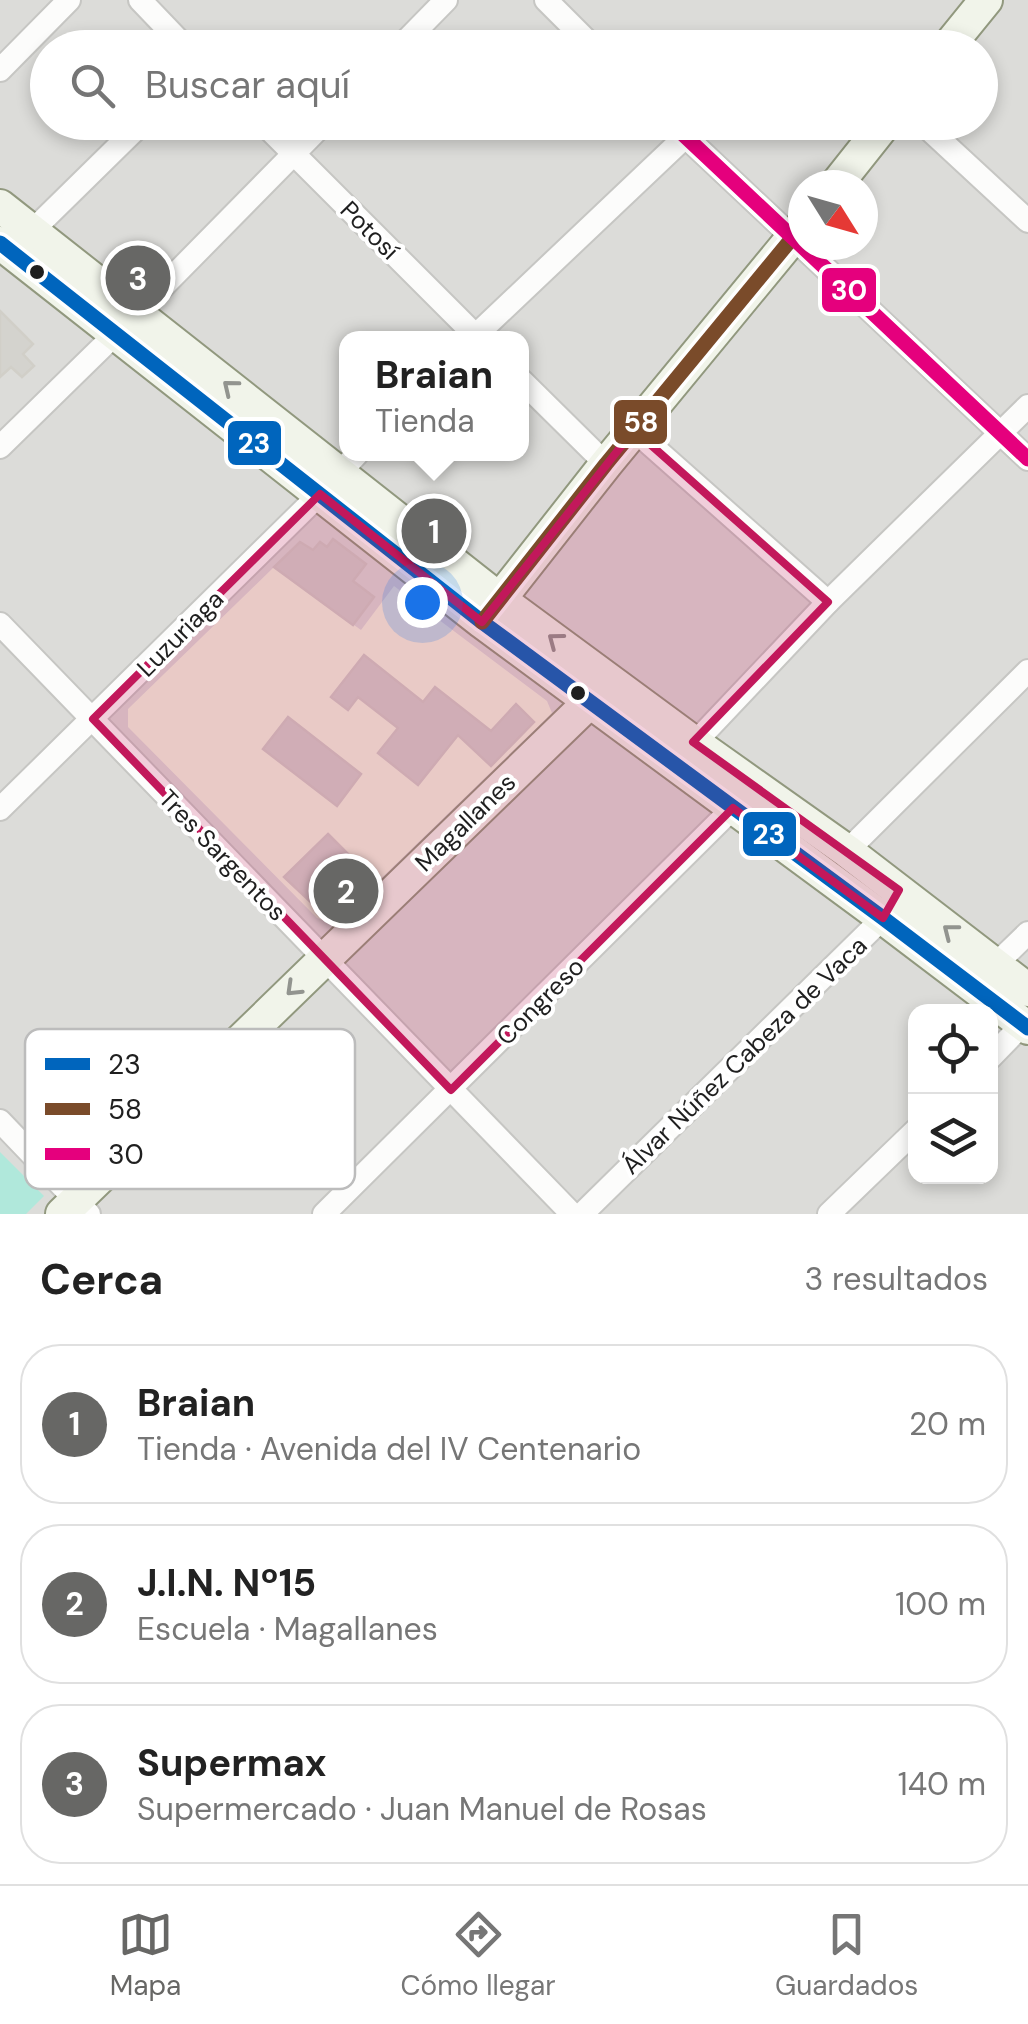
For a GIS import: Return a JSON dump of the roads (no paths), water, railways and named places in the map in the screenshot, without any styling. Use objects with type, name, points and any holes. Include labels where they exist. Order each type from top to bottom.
[{"type":"main road","points":[[962,30],[986,0]]},
{"type":"main road","points":[[848,170],[872,140]]},
{"type":"main road","points":[[0,206],[32,231],[126,323]]},
{"type":"main road","points":[[0,243],[126,323],[338,474],[491,610],[891,904],[989,981],[1027,1024]]},
{"type":"main road","points":[[491,610],[788,244]]},
{"type":"main road","name":"Magallanes","points":[[255,1029],[600,692]]},
{"type":"main road","points":[[741,795],[847,851],[891,904]]},
{"type":"main road","points":[[989,981],[1028,990]]},
{"type":"main road","name":"Magallanes","points":[[76,1210],[97,1189]]},
{"type":"street","points":[[40,30],[70,0]]},
{"type":"street","points":[[140,0],[169,30]]},
{"type":"street","points":[[417,30],[446,0]]},
{"type":"street","points":[[546,0],[576,30]]},
{"type":"street","points":[[0,70],[30,40]]},
{"type":"street","points":[[32,231],[125,140]]},
{"type":"street","name":"Potosí","points":[[280,140],[468,331]]},
{"type":"street","points":[[0,447],[307,140]]},
{"type":"street","points":[[482,331],[667,140]]},
{"type":"street","points":[[689,140],[788,224]]},
{"type":"street","points":[[941,140],[1028,221]]},
{"type":"street","points":[[826,260],[1028,459]]},
{"type":"street","points":[[529,389],[606,464]]},
{"type":"street","points":[[684,754],[828,602],[1028,406]]},
{"type":"street","points":[[634,430],[828,602]]},
{"type":"street","name":"Luzuriaga","points":[[0,809],[338,474]]},
{"type":"street","name":"Tres Sargentos","points":[[0,624],[572,1214]]},
{"type":"street","points":[[847,851],[1028,671]]},
{"type":"street","name":"Congreso","points":[[355,1184],[741,795]]},
{"type":"street","name":"Álvar Núñez Cabeza de Vaca","points":[[582,1214],[891,904]]},
{"type":"street","points":[[989,981],[1028,934]]},
{"type":"street","points":[[998,1051],[1027,1024]]},
{"type":"street","points":[[0,1121],[25,1150]]},
{"type":"street","points":[[829,1214],[908,1138]]},
{"type":"street","points":[[58,1189],[76,1210]]},
{"type":"street","name":"Congreso","points":[[324,1214],[350,1189]]},
{"type":"place","name":"Supermax","points":[[138,278]]},
{"type":"place","name":"Braian","points":[[434,531]]},
{"type":"place","name":"J.I.N. Nº15","points":[[346,891]]}]
